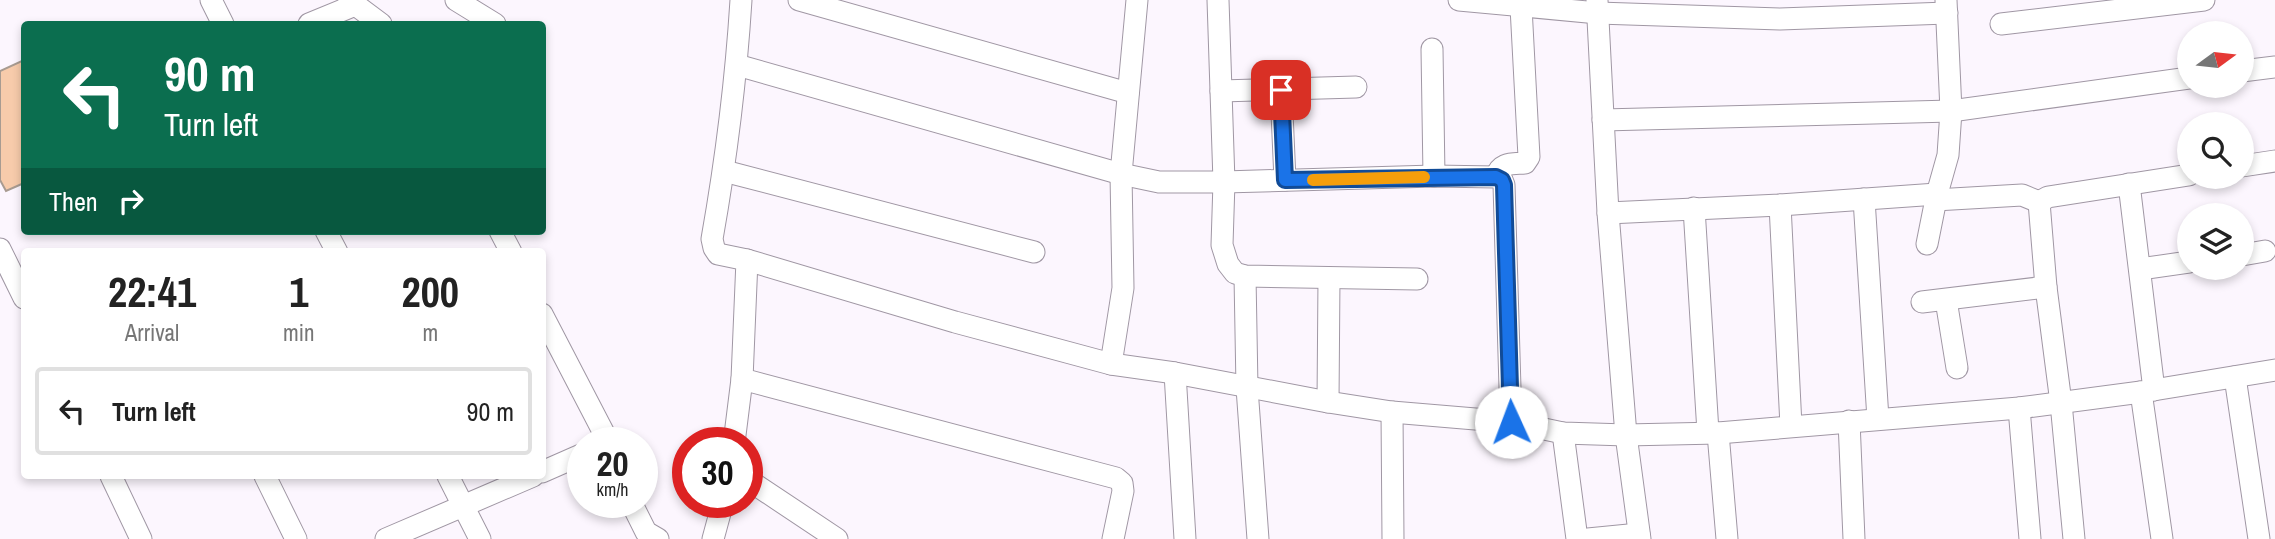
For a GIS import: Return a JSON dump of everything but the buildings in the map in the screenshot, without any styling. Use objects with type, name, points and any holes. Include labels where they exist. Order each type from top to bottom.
[{"type":"street","points":[[211,0],[222,21]]},
{"type":"street","points":[[456,0],[490,21]]},
{"type":"street","points":[[741,0],[737,65],[724,171],[712,239],[718,254],[1111,364],[1392,412],[1511,422],[1563,433],[1626,435],[1713,433],[2019,408],[2275,370]]},
{"type":"street","points":[[799,0],[1128,93]]},
{"type":"street","points":[[1111,364],[1123,288],[1121,174],[1136,0]]},
{"type":"street","points":[[1218,0],[1224,182],[1223,245],[1228,264],[1235,273],[1245,276],[1417,279]]},
{"type":"street","points":[[1460,0],[1521,7],[1685,8],[1780,19],[1947,6],[1951,111],[1948,155],[1927,244]]},
{"type":"street","points":[[2001,24],[2204,0]]},
{"type":"street","points":[[315,21],[352,2],[377,21]]},
{"type":"street","points":[[1496,177],[1502,166],[1525,163],[1529,158],[1521,7]]},
{"type":"street","points":[[1588,539],[1639,537],[1626,435],[1608,212],[1597,7]]},
{"type":"street","points":[[1432,49],[1434,176]]},
{"type":"street","points":[[737,65],[1121,174],[1159,181],[1496,177],[1502,180],[1504,185],[1511,422]]},
{"type":"street","points":[[2254,70],[2275,67]]},
{"type":"street","points":[[1603,120],[1951,111],[2177,80]]},
{"type":"street","points":[[1221,92],[1356,87]]},
{"type":"street","points":[[1281,90],[1285,180]]},
{"type":"street","points":[[2254,164],[2275,161]]},
{"type":"street","points":[[724,171],[1034,252]]},
{"type":"street","points":[[2074,539],[2062,403],[2046,287],[2039,202],[2042,198],[2177,177]]},
{"type":"street","points":[[2129,184],[2140,269],[2147,391],[2162,539]]},
{"type":"street","points":[[1608,212],[1864,199],[2022,195],[2039,202]]},
{"type":"street","points":[[1864,199],[1878,419]]},
{"type":"street","points":[[1780,205],[1791,426]]},
{"type":"street","points":[[1693,208],[1713,433],[1727,539]]},
{"type":"street","points":[[0,249],[21,292]]},
{"type":"street","points":[[2254,253],[2265,251]]},
{"type":"street","points":[[736,427],[742,379],[747,260]]},
{"type":"street","points":[[2140,269],[2177,264]]},
{"type":"street","points":[[1245,276],[1247,388],[1258,539]]},
{"type":"street","points":[[1328,402],[1329,278]]},
{"type":"street","points":[[1922,302],[2046,287]]},
{"type":"street","points":[[1946,300],[1957,368]]},
{"type":"street","points":[[546,322],[601,427]]},
{"type":"street","points":[[1175,373],[1185,539]]},
{"type":"street","points":[[2235,377],[2259,539]]},
{"type":"street","points":[[742,379],[1116,478],[1122,484],[1123,491],[1113,539]]},
{"type":"street","points":[[2019,408],[2030,539]]},
{"type":"street","points":[[1392,412],[1393,539]]},
{"type":"street","points":[[1849,421],[1854,539]]},
{"type":"street","points":[[1563,433],[1577,539]]},
{"type":"street","points":[[546,470],[567,461]]},
{"type":"street","points":[[112,479],[141,539]]},
{"type":"street","points":[[266,479],[296,539]]},
{"type":"street","points":[[450,479],[480,539]]},
{"type":"street","points":[[386,539],[526,479]]},
{"type":"street","points":[[763,490],[837,539]]},
{"type":"street","points":[[639,518],[646,532],[658,539]]},
{"type":"street","points":[[713,539],[719,518]]},
{"type":"slow traffic","points":[[1313,180],[1424,177]]},
{"type":"route","points":[[1281,90],[1285,180],[1434,176],[1496,177],[1502,180],[1511,422]]}]
